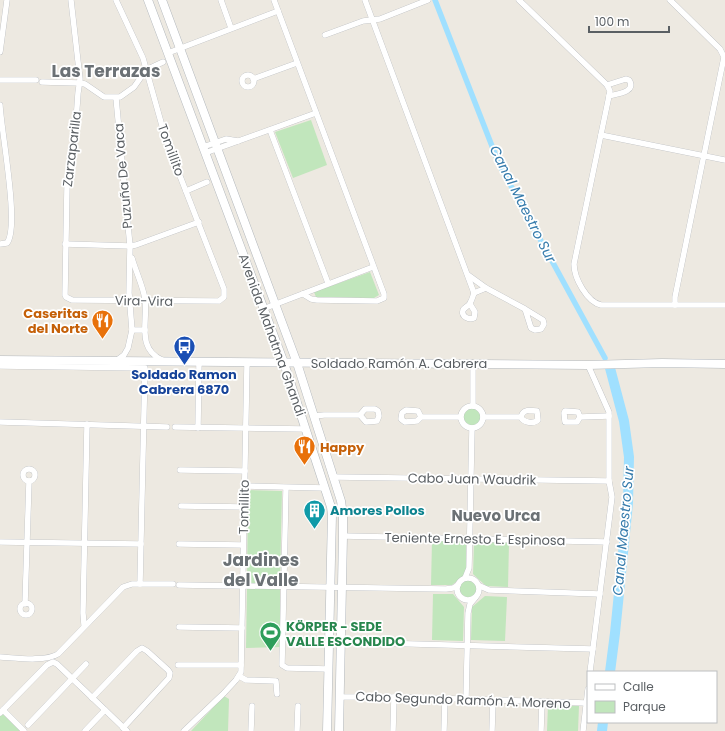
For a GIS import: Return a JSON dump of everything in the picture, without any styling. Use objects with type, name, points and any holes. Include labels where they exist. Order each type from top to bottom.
[{"type":"main road","name":"Avenida Mahatma Ghandi","points":[[148,0],[284,363],[325,488],[331,512],[326,731]]},
{"type":"main road","name":"Avenida Mahatma Ghandi","points":[[162,0],[297,363],[334,476],[343,509],[344,536],[339,731]]},
{"type":"main road","name":"Soldado Ramón A. Cabrera","points":[[0,360],[588,365],[662,363],[725,364]]},
{"type":"street","points":[[0,52],[7,0]]},
{"type":"street","name":"Zarzaparilla","points":[[66,297],[64,292],[68,178],[76,130],[78,92],[80,83],[71,0]]},
{"type":"street","name":"Tomillito","points":[[116,0],[146,70],[163,132],[224,289],[225,294],[222,300]]},
{"type":"street","points":[[221,0],[231,28]]},
{"type":"street","points":[[274,0],[384,294],[384,298],[380,301],[317,300],[311,299],[303,294]]},
{"type":"street","points":[[365,0],[468,275],[474,293],[470,304]]},
{"type":"street","points":[[325,35],[363,21],[380,19],[427,0]]},
{"type":"street","points":[[519,0],[607,85],[610,92],[574,258],[575,273],[590,299],[601,306],[725,305]]},
{"type":"street","points":[[670,0],[723,50],[724,57],[675,297],[675,305]]},
{"type":"street","points":[[168,53],[278,11]]},
{"type":"street","points":[[0,80],[80,83],[85,84],[104,97],[116,98],[131,91],[146,70],[163,62]]},
{"type":"street","points":[[253,79],[297,63]]},
{"type":"street","points":[[607,85],[626,79],[629,80],[631,84],[631,87],[626,92],[609,96]]},
{"type":"street","name":"Puzuña De Vaca","points":[[116,98],[130,246],[130,301],[132,320],[132,330],[128,348],[124,355],[116,362]]},
{"type":"street","points":[[0,105],[8,172],[11,214],[11,235],[7,243],[0,244]]},
{"type":"street","points":[[204,150],[238,141],[316,113]]},
{"type":"street","points":[[270,130],[328,283]]},
{"type":"street","points":[[601,135],[725,160]]},
{"type":"street","points":[[186,191],[207,182]]},
{"type":"street","points":[[65,244],[130,246],[199,222]]},
{"type":"street","points":[[130,254],[145,301],[146,343],[148,348],[157,358],[166,362]]},
{"type":"street","points":[[263,309],[373,267]]},
{"type":"street","points":[[468,275],[486,288],[525,309]]},
{"type":"street","points":[[474,293],[486,288]]},
{"type":"street","name":"Vira-Vira","points":[[66,297],[72,300],[215,302],[222,300]]},
{"type":"street","points":[[132,330],[145,330]]},
{"type":"street","points":[[198,428],[199,362]]},
{"type":"street","name":"Tomillito","points":[[239,676],[241,665],[242,628],[247,363]]},
{"type":"street","points":[[473,364],[473,406]]},
{"type":"street","points":[[588,365],[607,406],[609,416],[609,482],[612,497],[590,671]]},
{"type":"street","points":[[0,366],[145,368],[140,584]]},
{"type":"street","points":[[473,406],[481,410],[483,417],[479,426],[472,428],[462,424],[460,416],[466,407],[473,406]]},
{"type":"street","points":[[314,416],[324,414],[360,416]]},
{"type":"street","points":[[420,417],[460,416]]},
{"type":"street","points":[[580,416],[609,416]]},
{"type":"street","points":[[483,417],[521,417]]},
{"type":"street","points":[[0,422],[167,427]]},
{"type":"street","points":[[84,625],[87,424]]},
{"type":"street","points":[[175,427],[305,430]]},
{"type":"street","points":[[472,428],[469,568],[470,573],[480,586],[489,590]]},
{"type":"street","points":[[180,470],[245,471]]},
{"type":"street","name":"Cabo Juan Waudrik","points":[[334,476],[609,482]]},
{"type":"street","points":[[25,604],[29,481]]},
{"type":"street","points":[[244,486],[325,488]]},
{"type":"street","points":[[286,488],[282,666],[287,668],[328,669]]},
{"type":"street","points":[[181,506],[244,507]]},
{"type":"street","name":"Teniente Ernesto E. Espinosa","points":[[344,536],[607,542]]},
{"type":"street","points":[[0,542],[141,544]]},
{"type":"street","points":[[178,544],[243,545]]},
{"type":"street","points":[[0,658],[44,658],[58,654],[84,625],[123,586],[132,584],[446,589],[453,588],[458,585],[460,581],[465,578],[469,568]]},
{"type":"street","points":[[465,578],[474,579]]},
{"type":"street","points":[[458,585],[457,590],[466,604],[468,613]]},
{"type":"street","points":[[466,699],[468,613],[470,604],[480,591],[480,586]]},
{"type":"street","points":[[446,589],[453,591],[469,600],[489,590],[600,594]]},
{"type":"street","points":[[179,627],[242,628]]},
{"type":"street","points":[[342,642],[593,648]]},
{"type":"street","points":[[24,731],[1,711],[47,665],[54,662],[57,664],[72,679],[92,698],[105,710],[125,729],[169,678],[168,670],[148,651],[142,648],[137,651],[92,698]]},
{"type":"street","points":[[28,725],[86,664]]},
{"type":"street","points":[[178,665],[241,665]]},
{"type":"street","points":[[184,731],[223,694],[239,676],[246,680],[276,681],[277,694]]},
{"type":"street","points":[[583,731],[587,696]]},
{"type":"street","name":"Cabo Segundo Ramón A. Moreno","points":[[340,697],[445,698],[586,703]]},
{"type":"street","points":[[393,731],[394,697]]},
{"type":"street","points":[[444,731],[445,698]]},
{"type":"street","points":[[492,731],[493,700]]},
{"type":"street","points":[[541,731],[542,702]]},
{"type":"street","points":[[251,731],[252,706]]},
{"type":"street","points":[[297,731],[298,706]]},
{"type":"street","points":[[85,731],[105,710]]},
{"type":"green space","points":[[311,120],[327,165],[293,178],[275,132]]},
{"type":"green space","points":[[370,272],[379,295],[374,298],[316,297],[314,292]]},
{"type":"green space","points":[[472,406],[480,409],[483,417],[480,425],[472,428],[464,425],[461,417],[464,409]]},
{"type":"green space","points":[[248,490],[282,491],[280,583],[247,583]]},
{"type":"green space","points":[[432,541],[466,542],[466,574],[452,585],[431,585]]},
{"type":"green space","points":[[474,542],[509,543],[508,587],[486,586],[473,574]]},
{"type":"green space","points":[[468,578],[476,581],[479,589],[476,597],[468,600],[460,597],[457,589],[460,581]]},
{"type":"green space","points":[[247,589],[280,589],[280,647],[246,648]]},
{"type":"green space","points":[[433,594],[453,594],[464,607],[463,641],[432,640]]},
{"type":"green space","points":[[485,596],[507,597],[505,641],[471,640],[472,607]]},
{"type":"green space","points":[[224,696],[229,699],[228,731],[191,731]]},
{"type":"green space","points":[[548,705],[579,706],[578,731],[547,731]]},
{"type":"green space","points":[[3,714],[20,731],[0,731],[0,716]]},
{"type":"waterway","name":"Canal Maestro Sur","points":[[435,0],[499,164],[605,358]]},
{"type":"waterway","name":"Canal Maestro Sur","points":[[610,368],[624,421],[629,457],[628,503],[610,671]]},
{"type":"waterway","name":"Canal Maestro Sur","points":[[602,731],[603,723]]},
{"type":"place","name":"Caseritas del Norte","points":[[103,340]]},
{"type":"place","name":"Soldado Ramon Cabrera 6870","points":[[184,366]]},
{"type":"place","name":"Happy","points":[[304,466]]},
{"type":"place","name":"Amores Pollos","points":[[315,530]]},
{"type":"place","name":"KÖRPER - SEDE VALLE ESCONDIDO","points":[[270,652]]},
{"type":"district","name":"Las Terrazas","points":[[106,71]]},
{"type":"district","name":"Nuevo Urca","points":[[496,515]]},
{"type":"district","name":"Jardines del Valle","points":[[261,570]]}]
